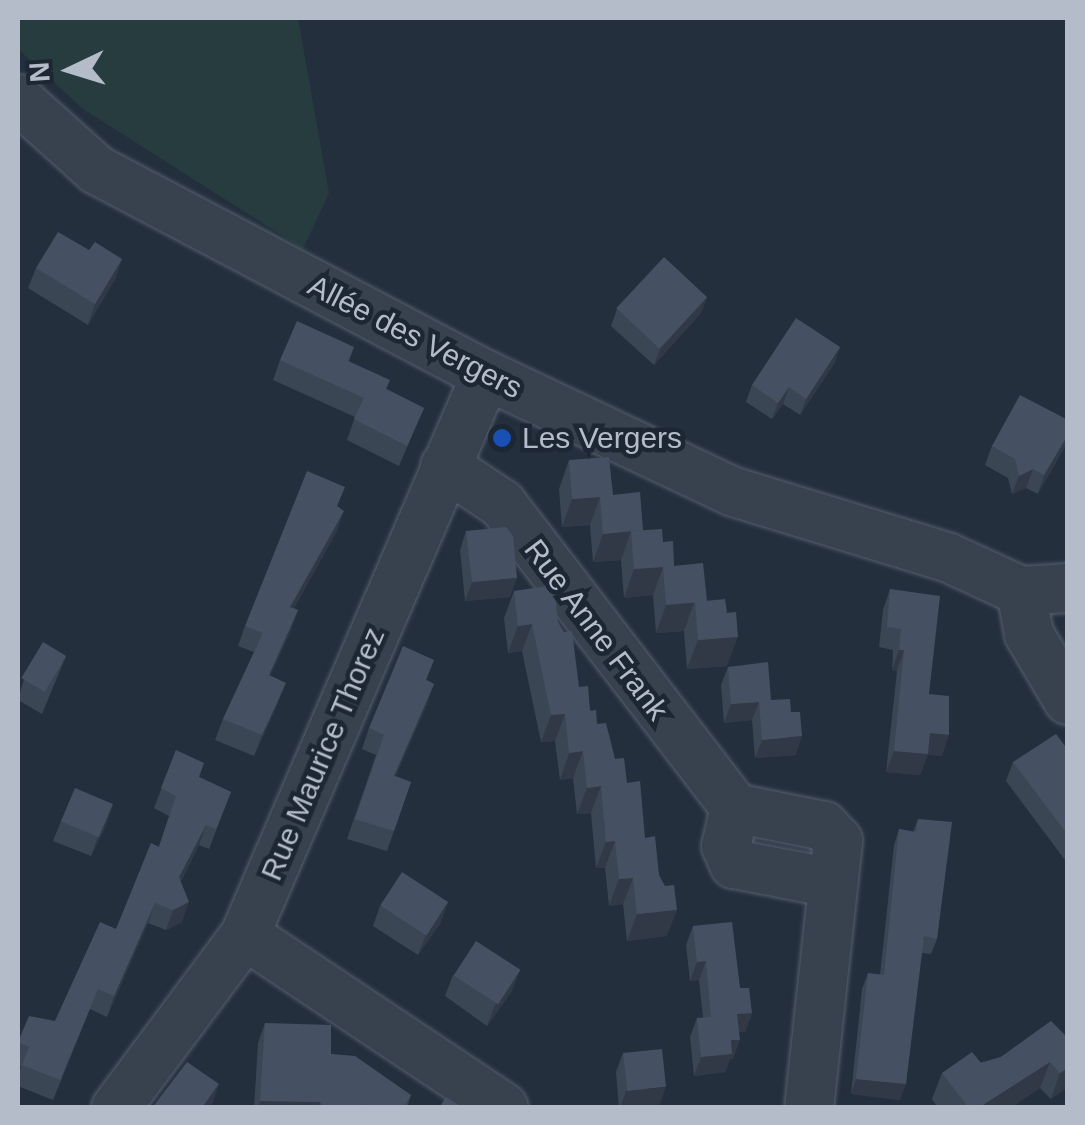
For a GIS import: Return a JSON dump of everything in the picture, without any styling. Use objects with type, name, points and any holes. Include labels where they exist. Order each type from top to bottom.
[{"type":"street","name":"Allée des Vergers","points":[[18,99],[97,170],[486,374],[734,492],[946,557],[1021,592],[1068,588]]},
{"type":"street","name":"Rue Maurice Thorez","points":[[116,1108],[245,935],[486,374]]},
{"type":"street","name":"Rue Anne Frank","points":[[445,466],[502,504],[735,808],[834,831],[833,883],[809,1108]]},
{"type":"street","points":[[1021,592],[1028,634],[1068,700]]},
{"type":"street","points":[[245,935],[504,1108]]},
{"type":"green space","points":[[18,18],[298,18],[329,193],[303,249],[83,109],[18,49]]},
{"type":"building","points":[[58,232],[89,250],[95,242],[122,259],[95,304],[36,268]]},
{"type":"building","points":[[664,257],[707,297],[659,348],[616,308]]},
{"type":"building","points":[[796,318],[840,347],[806,399],[789,387],[778,403],[752,385]]},
{"type":"building","points":[[297,321],[354,347],[348,361],[390,380],[386,389],[424,408],[407,446],[354,419],[364,398],[280,360]]},
{"type":"building","points":[[1020,395],[1068,420],[1068,435],[1044,475],[1033,469],[1019,476],[1015,459],[992,446]]},
{"type":"building","points":[[609,457],[613,495],[640,492],[643,530],[603,534],[600,497],[572,499],[569,460]]},
{"type":"building","points":[[307,471],[345,487],[337,506],[344,511],[290,607],[298,610],[269,675],[286,683],[262,735],[223,719],[263,633],[245,626]]},
{"type":"building","points":[[506,527],[513,536],[517,578],[472,582],[466,531]]},
{"type":"building","points":[[662,529],[663,542],[673,541],[674,566],[703,563],[707,601],[666,605],[663,567],[634,569],[631,531]]},
{"type":"building","points":[[554,585],[558,622],[564,632],[572,631],[579,687],[588,686],[590,711],[596,710],[597,724],[606,723],[615,759],[624,758],[627,783],[640,781],[645,838],[655,836],[659,875],[665,886],[674,885],[677,910],[637,914],[633,878],[619,879],[615,841],[606,842],[601,786],[587,788],[583,751],[569,753],[565,714],[551,715],[532,624],[518,626],[514,591]]},
{"type":"building","points":[[890,589],[940,596],[929,694],[949,696],[949,735],[930,733],[928,754],[894,751],[904,650],[899,650],[901,629],[887,627]]},
{"type":"building","points":[[725,599],[727,613],[736,612],[738,637],[698,640],[695,602]]},
{"type":"building","points":[[43,642],[66,656],[45,692],[21,678]]},
{"type":"building","points":[[403,646],[434,660],[426,680],[434,684],[394,776],[411,782],[394,831],[355,819],[384,735],[369,728]]},
{"type":"building","points":[[768,662],[771,700],[790,699],[791,712],[800,712],[802,736],[762,740],[759,702],[731,704],[728,667]]},
{"type":"building","points":[[1056,734],[1068,750],[1068,835],[1013,762]]},
{"type":"building","points":[[176,750],[204,763],[199,777],[231,792],[216,829],[206,825],[179,877],[189,902],[173,910],[155,903],[114,996],[98,989],[60,1080],[22,1065],[29,1047],[18,1042],[29,1016],[55,1021],[100,922],[116,929],[151,843],[159,847],[176,796],[161,788]]},
{"type":"building","points":[[75,788],[113,804],[99,837],[61,821]]},
{"type":"building","points":[[918,819],[952,822],[937,939],[924,936],[906,1084],[856,1079],[868,973],[884,975],[899,829],[916,832]]},
{"type":"building","points":[[402,872],[448,902],[426,936],[380,906]]},
{"type":"building","points":[[732,922],[740,988],[749,988],[752,1013],[737,1014],[740,1040],[731,1040],[732,1054],[701,1057],[697,1018],[711,1017],[706,961],[697,962],[693,926]]},
{"type":"building","points":[[476,941],[520,970],[498,1004],[454,975]]},
{"type":"building","points":[[1051,1021],[1068,1038],[1068,1068],[1060,1073],[1050,1062],[978,1108],[969,1108],[942,1073],[972,1052],[981,1063],[1001,1057]]},
{"type":"building","points":[[265,1023],[331,1025],[331,1054],[355,1056],[411,1095],[403,1108],[367,1108],[363,1104],[360,1108],[326,1108],[320,1102],[260,1101]]},
{"type":"building","points":[[662,1049],[666,1087],[627,1091],[623,1053]]},
{"type":"building","points":[[187,1062],[219,1084],[202,1108],[152,1108]]},
{"type":"building","points":[[446,1097],[463,1108],[439,1108]]},
{"type":"place","name":"Les Vergers","points":[[502,438]]}]
